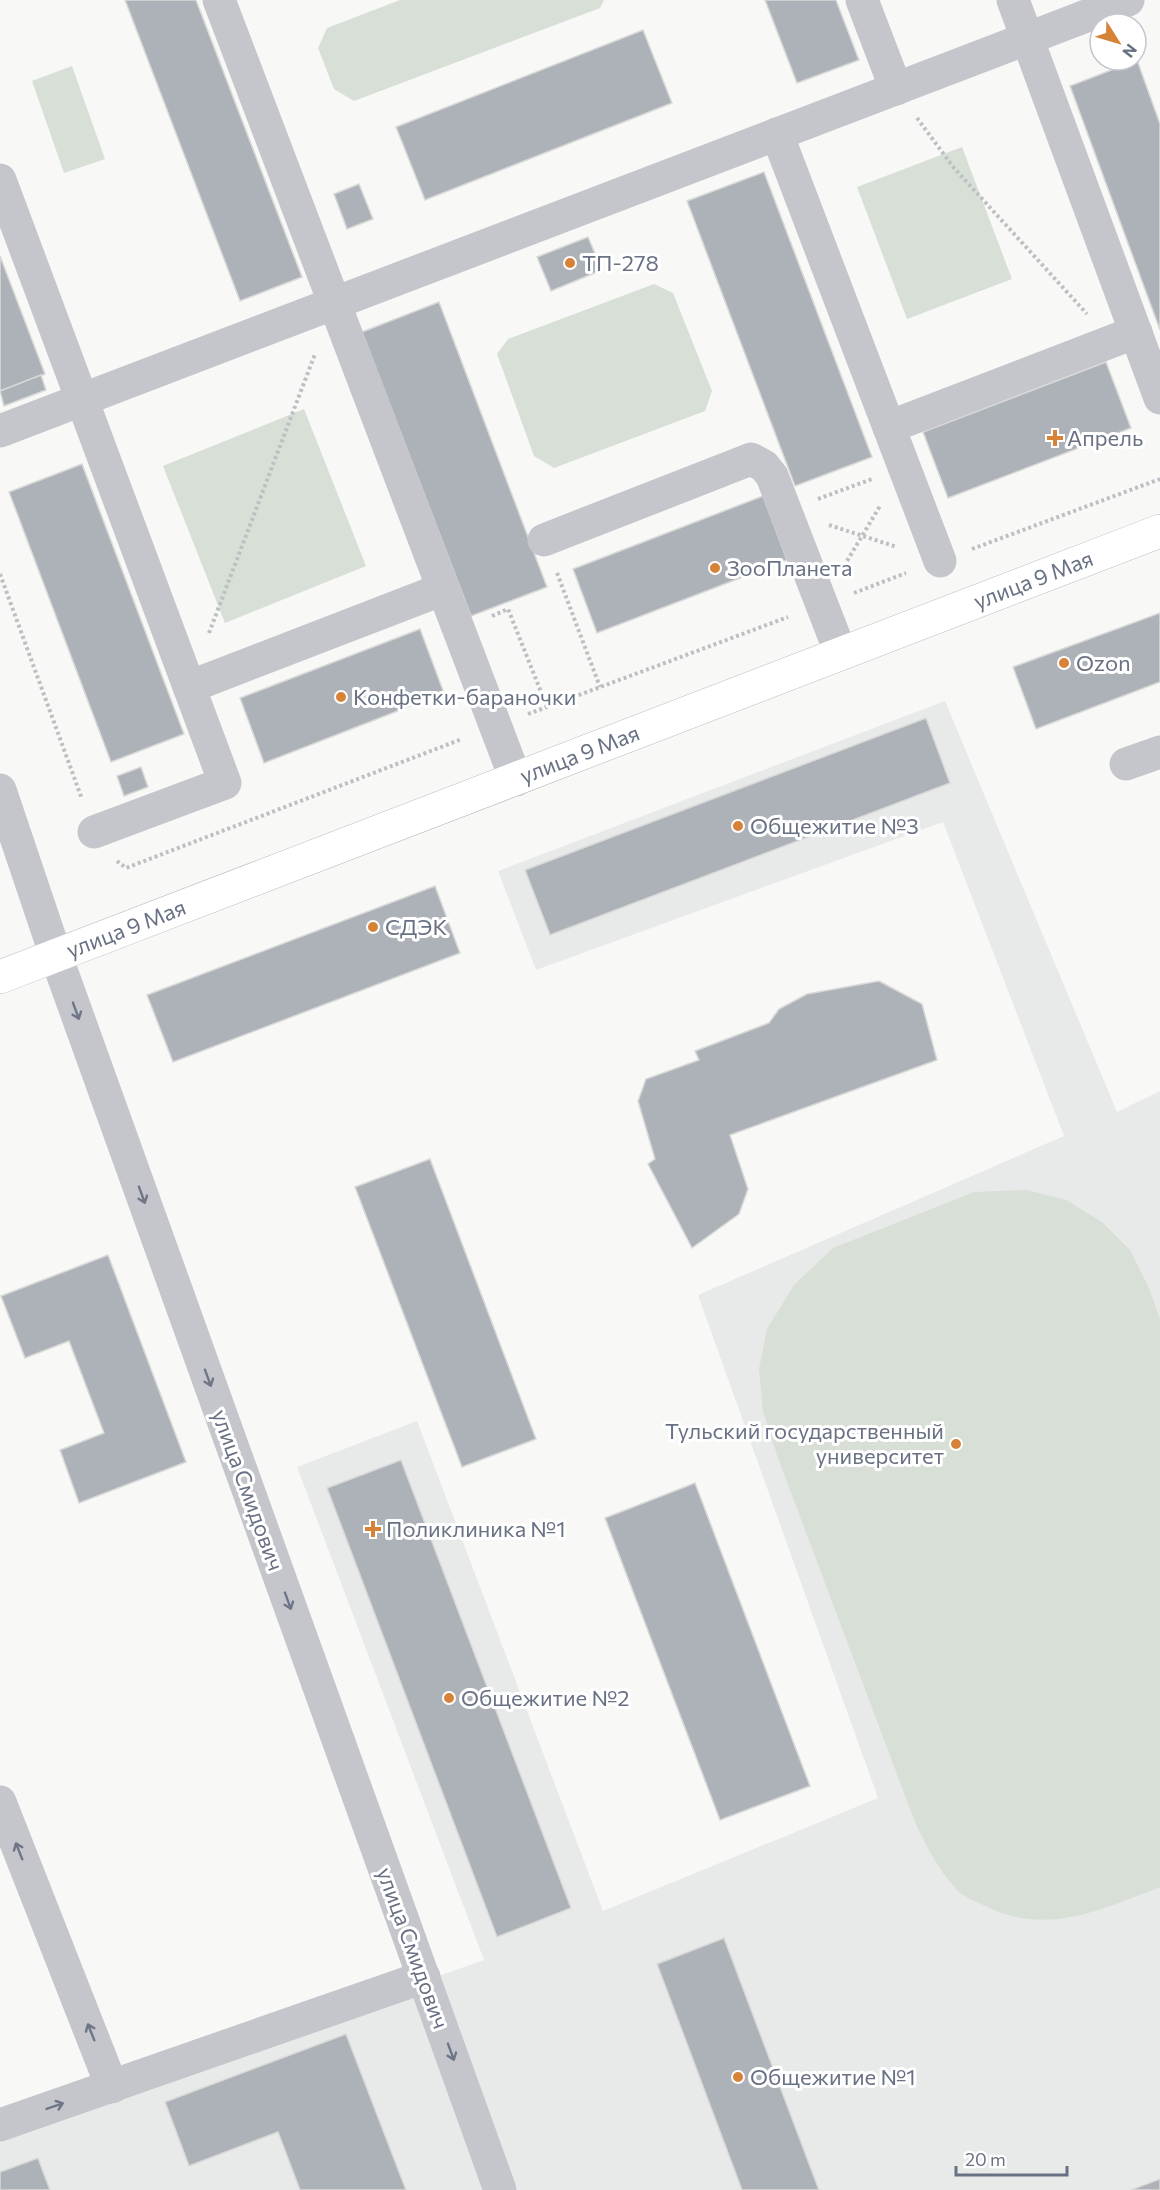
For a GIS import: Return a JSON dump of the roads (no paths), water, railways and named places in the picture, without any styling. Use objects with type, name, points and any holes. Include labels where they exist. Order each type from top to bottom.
[{"type":"main road","name":"улица 9 Мая","points":[[0,977],[1160,531]]},
{"type":"street","points":[[219,0],[516,780]]},
{"type":"street","points":[[862,0],[896,89]]},
{"type":"street","points":[[1013,0],[1124,337],[1160,398]]},
{"type":"street","points":[[0,431],[1128,0]]},
{"type":"street","points":[[777,134],[940,561]]},
{"type":"street","points":[[0,180],[225,783],[94,832]]},
{"type":"street","points":[[889,427],[1124,337]]},
{"type":"street","points":[[544,540],[750,459],[764,466],[772,476],[841,654]]},
{"type":"street","points":[[189,687],[443,589]]},
{"type":"street","points":[[1126,764],[1160,752]]},
{"type":"street","name":"улица Смидович","points":[[0,790],[56,956],[501,2190]]},
{"type":"street","points":[[0,1802],[112,2087]]},
{"type":"street","points":[[0,2125],[424,1977]]},
{"type":"place","name":"ТП-278","points":[[570,263]]},
{"type":"place","name":"Апрель","points":[[1055,438]]},
{"type":"place","name":"ЗооПланета","points":[[715,568]]},
{"type":"place","name":"Ozon","points":[[1064,663]]},
{"type":"place","name":"Конфетки-бараночки","points":[[341,697]]},
{"type":"place","name":"Общежитие №3","points":[[738,826]]},
{"type":"place","name":"СДЭК","points":[[373,927]]},
{"type":"place","name":"Тульский государственный университет","points":[[956,1444]]},
{"type":"place","name":"Поликлиника №1","points":[[373,1529]]},
{"type":"place","name":"Общежитие №2","points":[[449,1698]]},
{"type":"place","name":"Общежитие №1","points":[[738,2077]]}]
